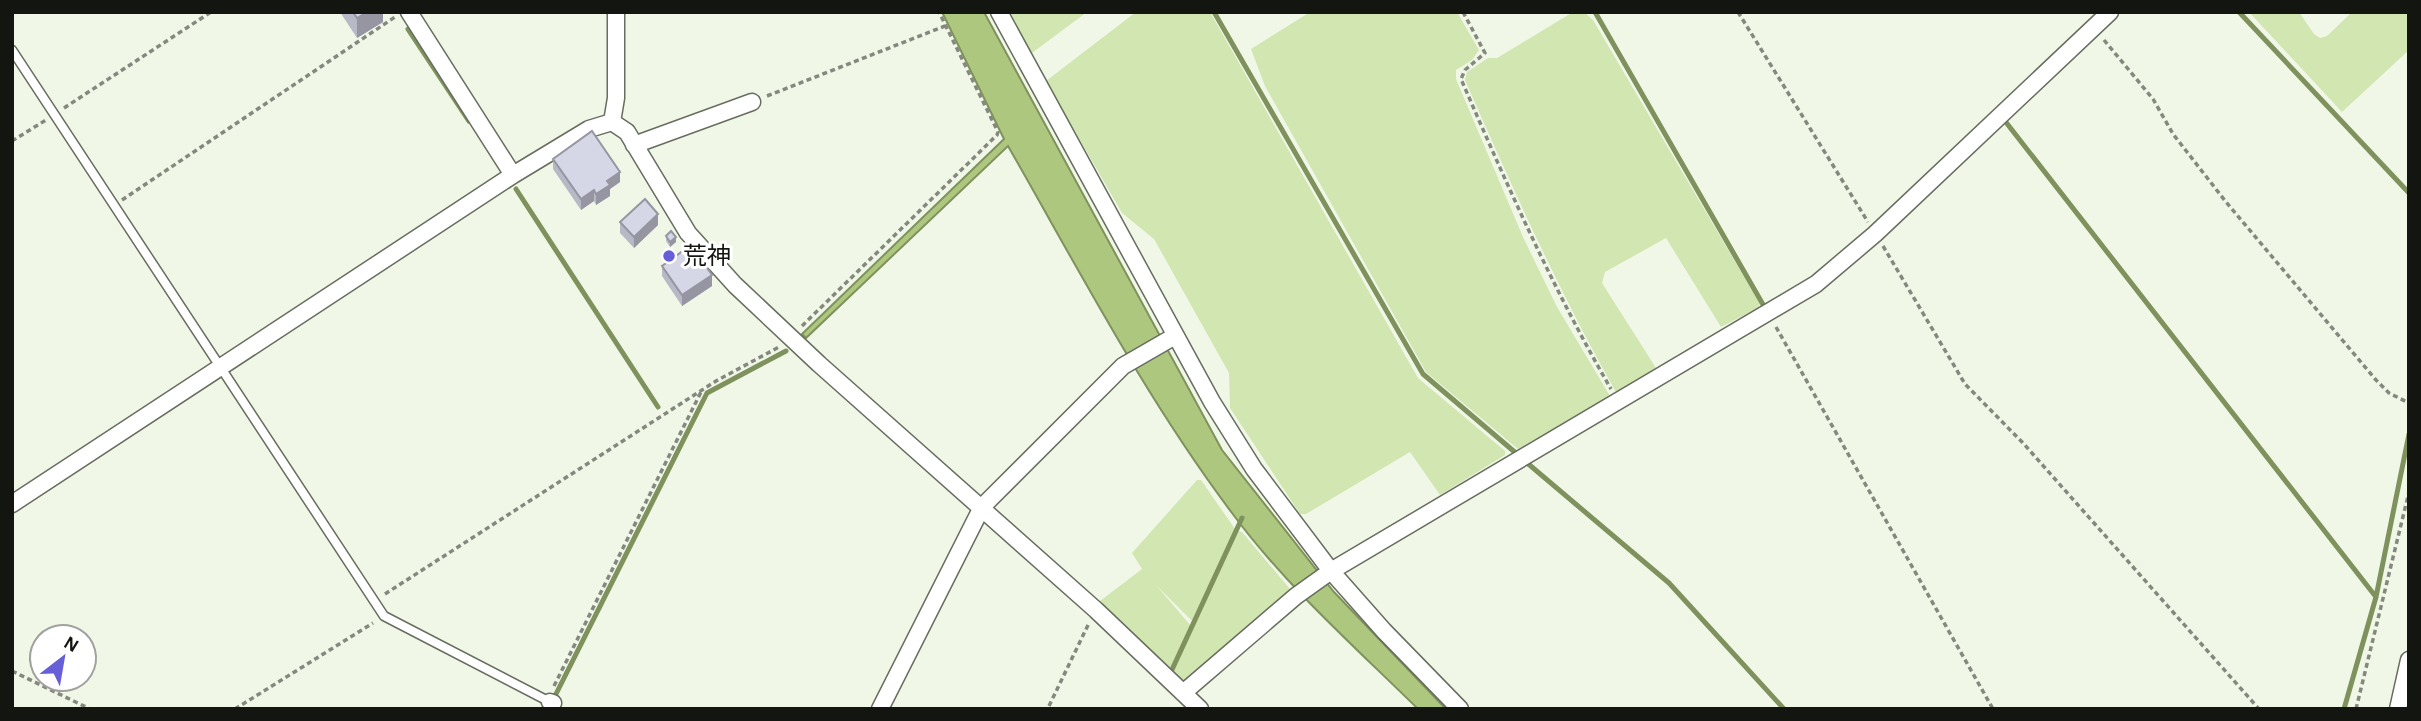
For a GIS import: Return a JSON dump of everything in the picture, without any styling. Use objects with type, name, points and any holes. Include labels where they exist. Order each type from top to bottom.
[{"type":"street","points":[[409,12],[513,175]]},
{"type":"street","points":[[612,122],[616,98],[616,12]]},
{"type":"street","points":[[999,12],[1172,338],[1254,469],[1327,573],[1460,709]]},
{"type":"street","points":[[1183,693],[1296,596],[1327,573],[1619,403],[1816,284],[1875,234],[2110,12]]},
{"type":"street","points":[[634,145],[752,102]]},
{"type":"street","points":[[12,504],[513,175],[589,129],[612,122]]},
{"type":"street","points":[[612,122],[626,132],[688,233],[735,285],[796,334],[1200,709]]},
{"type":"street","points":[[880,709],[982,507],[1123,366],[1172,338]]},
{"type":"street","points":[[2398,709],[2409,660]]},
{"type":"lane","points":[[12,50],[384,616],[551,704]]},
{"type":"path","points":[[12,141],[211,12]]},
{"type":"path","points":[[115,205],[403,12]]},
{"type":"path","points":[[375,601],[702,390],[796,334],[997,135],[998,132],[939,12]]},
{"type":"path","points":[[1463,12],[1485,53],[1463,72],[1461,79],[1531,238],[1572,323],[1619,403]]},
{"type":"path","points":[[1738,12],[1965,384],[2023,443],[2259,709]]},
{"type":"path","points":[[752,102],[945,26]]},
{"type":"path","points":[[2094,28],[2153,99],[2173,134],[2226,202],[2376,380],[2389,393],[2409,402]]},
{"type":"path","points":[[1769,313],[1993,709]]},
{"type":"path","points":[[551,704],[702,390]]},
{"type":"path","points":[[2356,709],[2409,492]]},
{"type":"path","points":[[1049,706],[1096,610]]},
{"type":"path","points":[[235,709],[384,616]]},
{"type":"path","points":[[12,671],[90,709]]},
{"type":"shaded area","points":[[942,12],[984,12],[1222,450],[1334,592],[1446,709],[1418,709],[1321,614],[1253,540],[1201,470],[1142,379],[1008,146],[806,338],[802,334],[1004,139]]},
{"type":"shaded area","points":[[1008,12],[1087,12],[1032,53]]},
{"type":"shaded area","points":[[1136,12],[1210,12],[1418,378],[1505,451],[1505,455],[1440,495],[1410,452],[1306,514],[1300,514],[1230,408],[1229,373],[1154,239],[1122,213],[1046,81]]},
{"type":"shaded area","points":[[1310,12],[1457,12],[1479,50],[1472,60],[1456,70],[1456,79],[1523,237],[1557,307],[1610,396],[1607,400],[1518,449],[1426,372],[1265,86],[1251,49]]},
{"type":"shaded area","points":[[1573,12],[1584,12],[1593,20],[1760,304],[1758,308],[1721,327],[1666,238],[1605,272],[1602,283],[1656,368],[1617,394],[1556,278],[1465,80],[1467,72],[1488,58],[1497,58]]},
{"type":"shaded area","points":[[2249,12],[2299,12],[2314,34],[2320,38],[2327,36],[2352,12],[2409,12],[2409,50],[2342,112]]},
{"type":"shaded area","points":[[1197,480],[1201,480],[1235,529],[1192,621],[1156,585],[1191,626],[1170,670],[1166,670],[1100,606],[1100,601],[1142,569],[1132,553]]},
{"type":"shaded area","points":[[1238,531],[1242,532],[1290,589],[1288,595],[1186,685],[1173,673]]},
{"type":"building","points":[[353,12],[367,12],[357,18]]},
{"type":"building","points":[[592,131],[620,172],[607,181],[610,185],[596,194],[594,190],[581,199],[553,159]]},
{"type":"building","points":[[645,199],[658,214],[634,237],[620,222]]},
{"type":"building","points":[[671,231],[676,237],[670,242],[666,236]]},
{"type":"building","points":[[691,245],[712,275],[682,295],[662,266]]},
{"type":"waterway","points":[[1214,12],[1423,374],[1517,454]]},
{"type":"waterway","points":[[1595,12],[1765,308]]},
{"type":"waterway","points":[[2239,12],[2409,193]]},
{"type":"waterway","points":[[408,29],[469,121]]},
{"type":"waterway","points":[[2005,121],[2376,597]]},
{"type":"waterway","points":[[516,189],[658,407]]},
{"type":"waterway","points":[[553,700],[707,393],[786,351]]},
{"type":"waterway","points":[[2344,709],[2376,597],[2409,434]]},
{"type":"waterway","points":[[1526,462],[1669,583],[1784,709]]},
{"type":"waterway","points":[[1170,674],[1242,518]]},
{"type":"place","name":"荒神","points":[[669,256]]}]
